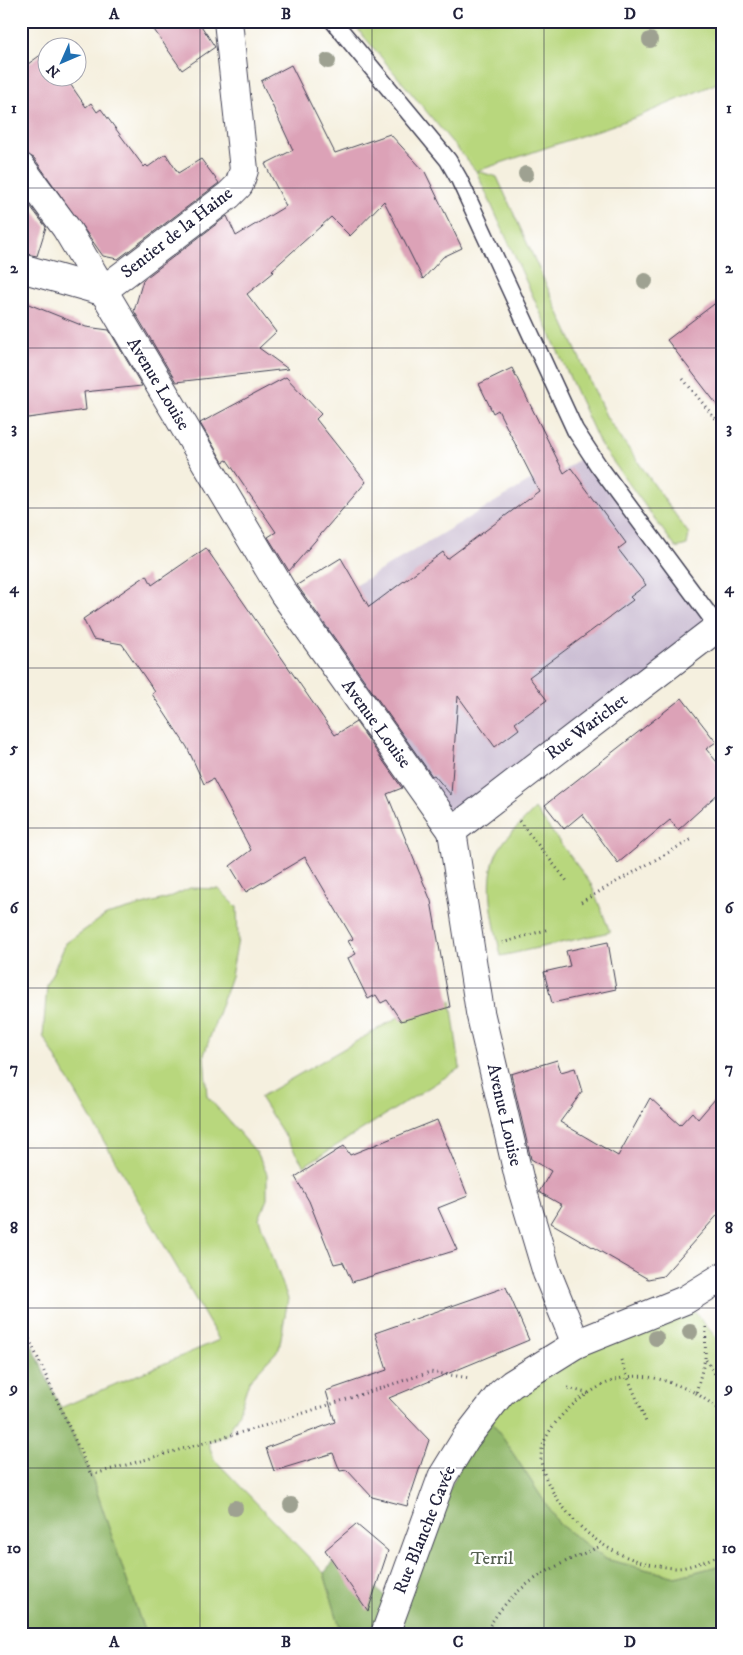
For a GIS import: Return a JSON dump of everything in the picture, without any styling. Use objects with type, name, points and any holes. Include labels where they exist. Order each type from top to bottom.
[{"type":"street","name":"Sentier de la Haine","points":[[102,291],[230,195],[239,185],[244,170],[228,21]]},
{"type":"street","name":"Avenue Louise","points":[[21,167],[66,228],[301,621],[452,830],[480,1012],[520,1182],[547,1273],[576,1344]]},
{"type":"street","points":[[21,268],[102,291]]},
{"type":"street","name":"Rue Warichet","points":[[452,830],[720,626]]},
{"type":"street","name":"Rue Blanche Cavée","points":[[385,1634],[442,1477],[466,1438],[501,1394],[512,1384],[576,1344],[685,1300],[722,1277]]},
{"type":"lane","points":[[333,21],[448,160],[459,179],[575,430],[598,465],[720,626]]},
{"type":"path","points":[[683,379],[722,426]]},
{"type":"path","points":[[498,796],[567,881]]},
{"type":"path","points":[[581,902],[694,838]]},
{"type":"path","points":[[470,952],[549,929]]},
{"type":"path","points":[[21,1321],[91,1475],[267,1425],[430,1372],[512,1384]]},
{"type":"path","points":[[609,1331],[646,1422]]},
{"type":"path","points":[[696,1394],[705,1360],[722,1384]]},
{"type":"path","points":[[722,1411],[696,1394],[653,1378],[628,1377],[608,1383],[559,1417],[547,1435],[541,1458],[548,1484],[562,1505],[578,1527],[601,1546],[638,1560],[677,1568],[722,1555]]},
{"type":"path","points":[[716,1501],[722,1502]]},
{"type":"path","points":[[485,1634],[494,1616],[520,1588],[550,1568],[601,1546]]},
{"type":"shaded area","points":[[589,452],[718,627],[458,827],[301,621],[319,607],[535,478],[539,488]]},
{"type":"green space","points":[[351,21],[722,21],[722,81],[637,117],[477,171],[497,177],[607,418],[689,534],[687,545],[676,548],[600,444],[476,171]]},
{"type":"green space","points":[[535,809],[591,884],[610,932],[501,956],[492,913],[490,883],[492,869],[496,855],[503,843],[514,829]]},
{"type":"green space","points":[[190,888],[219,889],[237,907],[238,940],[231,976],[204,1055],[207,1096],[258,1154],[267,1174],[267,1199],[259,1219],[288,1299],[279,1349],[249,1381],[238,1415],[226,1436],[208,1442],[214,1459],[324,1573],[342,1634],[147,1634],[142,1625],[91,1475],[60,1408],[219,1340],[43,1036],[47,985],[66,943],[106,915],[168,898]]},
{"type":"green space","points":[[451,1001],[460,1068],[304,1166],[260,1097],[402,1015],[419,1007]]},
{"type":"green space","points":[[685,1300],[722,1345],[722,1565],[676,1577],[605,1559],[559,1524],[486,1412],[501,1394]]},
{"type":"green space","points":[[21,1321],[91,1475],[142,1625],[147,1634],[21,1634]]},
{"type":"green space","name":"Terril","points":[[486,1412],[559,1524],[605,1559],[676,1577],[722,1565],[722,1634],[342,1634],[324,1573],[339,1556],[395,1605]]},
{"type":"building","points":[[148,21],[198,21],[215,47],[182,70]]},
{"type":"building","points":[[38,57],[38,88],[73,88],[86,107],[91,103],[97,112],[101,109],[144,167],[146,165],[148,167],[166,154],[178,173],[201,159],[219,183],[118,259],[103,256],[34,158],[21,152],[21,69]]},
{"type":"building","points":[[291,65],[335,153],[390,134],[425,172],[462,248],[443,257],[423,279],[384,201],[350,236],[331,217],[272,270],[274,272],[247,294],[276,332],[259,348],[288,369],[176,382],[134,311],[143,280],[227,216],[236,236],[286,206],[265,164],[293,150],[261,81]]},
{"type":"building","points":[[21,194],[46,227],[37,256],[21,253]]},
{"type":"building","points":[[722,298],[722,411],[667,340]]},
{"type":"building","points":[[21,301],[86,327],[109,330],[142,386],[84,392],[86,410],[21,419]]},
{"type":"building","points":[[512,368],[564,473],[571,468],[626,543],[618,549],[646,585],[630,597],[633,600],[529,677],[547,700],[515,723],[519,729],[495,747],[458,696],[451,795],[434,775],[432,776],[297,585],[341,558],[369,607],[443,552],[447,559],[539,491],[498,410],[493,413],[479,384]]},
{"type":"building","points":[[286,377],[321,414],[316,419],[366,482],[289,571],[268,537],[276,532],[227,460],[223,462],[200,423]]},
{"type":"building","points":[[206,548],[335,735],[356,722],[402,788],[387,794],[431,901],[450,1007],[401,1021],[387,1000],[381,1003],[376,995],[368,999],[348,958],[356,954],[348,941],[353,939],[305,857],[246,892],[230,866],[251,850],[213,779],[204,784],[187,747],[152,694],[155,692],[122,644],[93,639],[83,619],[147,575],[152,585]]},
{"type":"building","points":[[682,698],[716,742],[706,749],[722,768],[722,790],[678,830],[670,820],[618,863],[582,814],[564,829],[545,805]]},
{"type":"building","points":[[608,942],[616,989],[552,1003],[544,972],[570,966],[566,951]]},
{"type":"building","points":[[557,1060],[561,1072],[575,1068],[582,1092],[560,1122],[618,1156],[650,1098],[680,1125],[692,1112],[698,1119],[722,1091],[722,1210],[663,1276],[648,1279],[551,1223],[562,1205],[539,1192],[551,1171],[531,1159],[511,1074]]},
{"type":"building","points":[[437,1120],[468,1196],[438,1208],[457,1250],[352,1282],[343,1262],[334,1264],[309,1201],[295,1177],[344,1146],[350,1155]]},
{"type":"building","points":[[506,1287],[529,1340],[389,1398],[429,1440],[407,1506],[372,1497],[347,1470],[340,1471],[333,1453],[274,1471],[266,1448],[335,1422],[326,1391],[387,1370],[375,1333]]},
{"type":"building","points":[[356,1524],[388,1551],[368,1611],[325,1550]]}]
